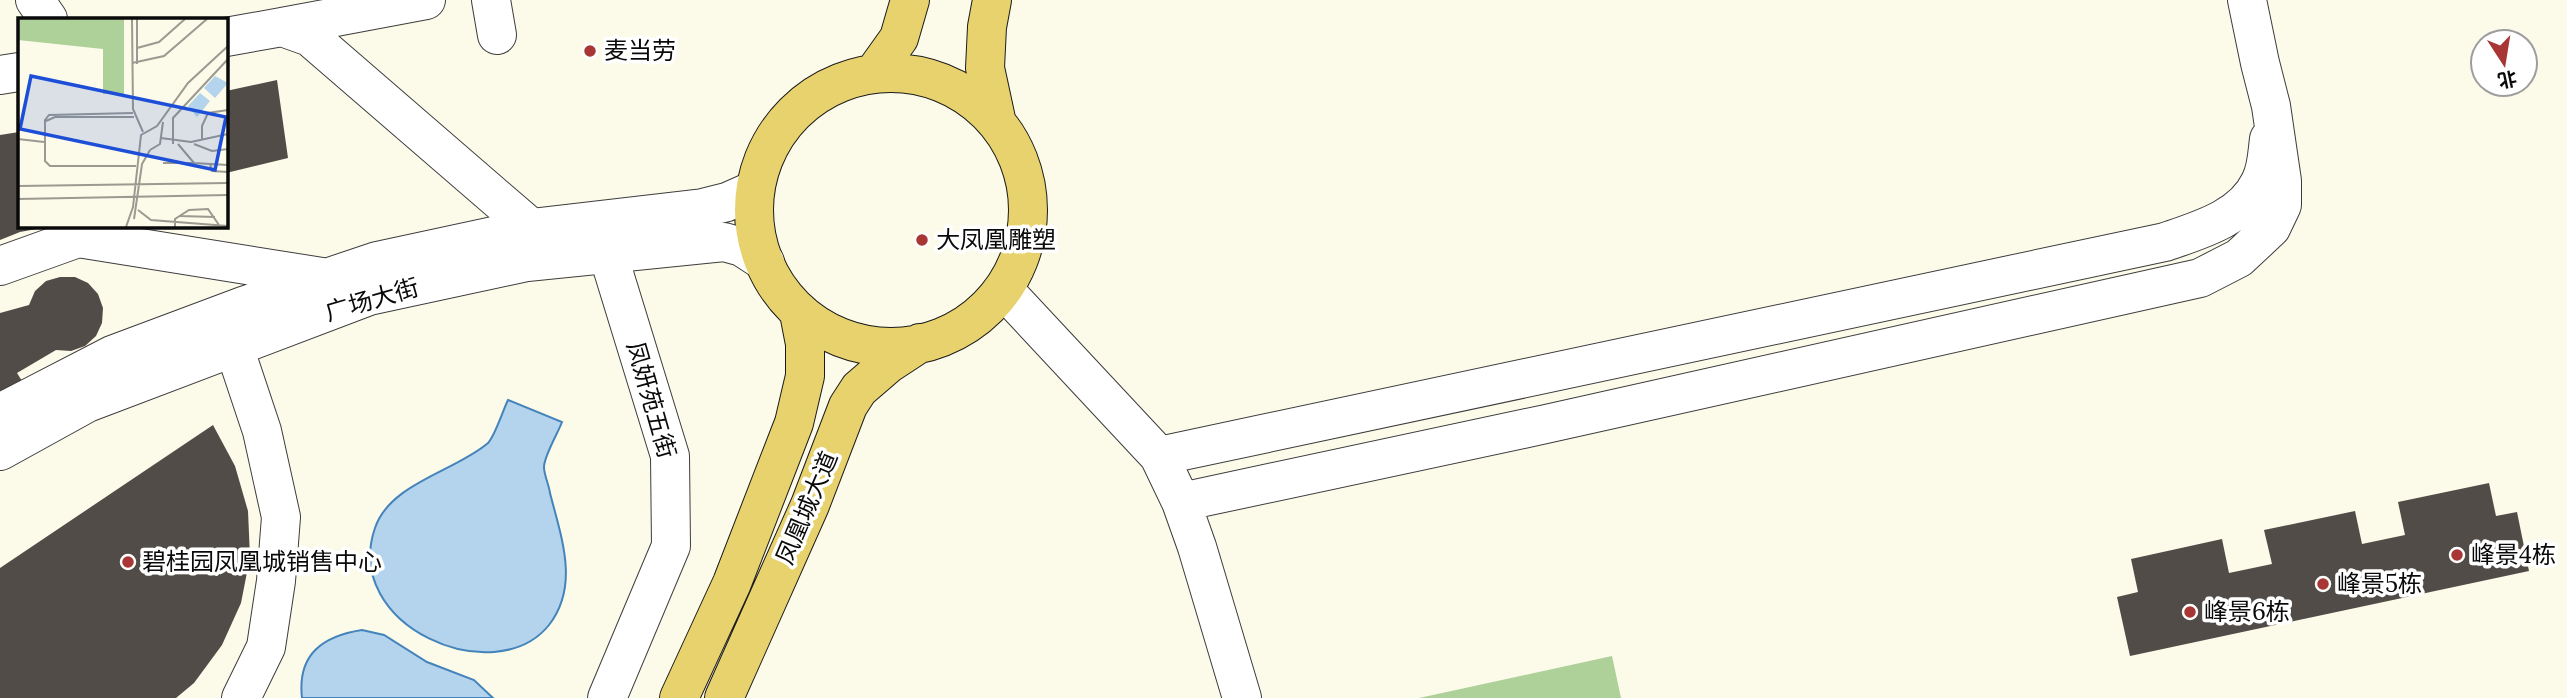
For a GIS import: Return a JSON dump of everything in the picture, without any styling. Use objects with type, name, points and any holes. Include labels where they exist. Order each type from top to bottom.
[{"type":"main road","points":[[874,73],[899,38],[910,0]]},
{"type":"main road","points":[[992,0],[987,27],[985,68],[996,119],[1020,159],[1030,203],[1024,249],[1004,290],[971,323],[929,342],[883,348],[838,337],[799,313],[770,277],[755,234],[754,190],[768,148],[794,111],[831,86],[874,73],[919,75],[961,90],[996,119]]},
{"type":"main road","name":"凤凰城大道","points":[[678,698],[732,583],[794,423],[805,376],[805,344],[799,313]]},
{"type":"main road","name":"凤凰城大道","points":[[724,698],[810,505],[848,406],[859,389],[888,364],[920,343]]},
{"type":"street","points":[[35,0],[47,18]]},
{"type":"street","points":[[228,37],[426,0]]},
{"type":"street","points":[[1181,502],[2200,278],[2239,258],[2271,228],[2282,205],[2282,181],[2272,106],[2247,0]]},
{"type":"street","points":[[282,27],[310,37],[531,228]]},
{"type":"street","points":[[0,75],[18,72]]},
{"type":"street","points":[[1159,456],[2165,242],[2204,229],[2237,210],[2260,183],[2267,162],[2272,106]]},
{"type":"street","points":[[605,237],[727,202],[754,190]]},
{"type":"street","name":"广场大街","points":[[0,413],[112,355],[328,277],[377,261],[531,228],[605,237],[724,242],[742,247],[765,262]]},
{"type":"street","name":"广场大街","points":[[0,451],[87,403],[369,296],[527,262],[605,237]]},
{"type":"street","name":"凤妍苑五街","points":[[605,237],[670,456],[671,546],[607,698]]},
{"type":"street","points":[[0,266],[78,238],[328,277]]},
{"type":"street","points":[[1004,290],[1159,456],[1181,502],[1229,648],[1242,698]]},
{"type":"street","points":[[234,347],[262,431],[281,517],[276,581],[266,647],[241,698]]},
{"type":"green space","points":[[1612,656],[1621,698],[1419,698]]},
{"type":"water","points":[[508,400],[562,422],[544,467],[563,544],[566,577],[564,594],[549,625],[525,644],[494,652],[461,650],[429,638],[401,619],[380,594],[370,563],[375,528],[394,500],[488,443]]},
{"type":"water","points":[[362,630],[384,635],[427,662],[474,680],[493,698],[302,698],[304,670],[316,650],[335,637]]},
{"type":"building","points":[[277,80],[288,158],[228,173],[228,91]]},
{"type":"building","points":[[18,132],[18,228],[42,228],[20,232],[0,240],[0,135]]},
{"type":"building","points":[[75,277],[88,283],[98,294],[103,308],[102,323],[96,336],[85,346],[71,351],[56,350],[17,373],[22,381],[0,394],[0,313],[29,305],[35,291],[46,281]]},
{"type":"building","name":"碧桂园凤凰城销售中心","points":[[213,425],[235,466],[248,511],[250,557],[241,603],[222,645],[194,683],[176,698],[0,698],[0,568]]},
{"type":"building","points":[[2489,483],[2496,516],[2517,512],[2529,571],[2130,656],[2117,597],[2138,592],[2131,559],[2222,539],[2229,573],[2272,564],[2264,530],[2355,511],[2362,544],[2405,535],[2398,502]]},
{"type":"place","name":"麦当劳","points":[[590,51]]},
{"type":"place","name":"大凤凰雕塑","points":[[922,240]]},
{"type":"place","name":"峰景4栋","points":[[2457,555]]},
{"type":"place","name":"碧桂园凤凰城销售中心","points":[[128,562]]},
{"type":"place","name":"峰景5栋","points":[[2323,584]]},
{"type":"place","name":"峰景6栋","points":[[2190,612]]}]
